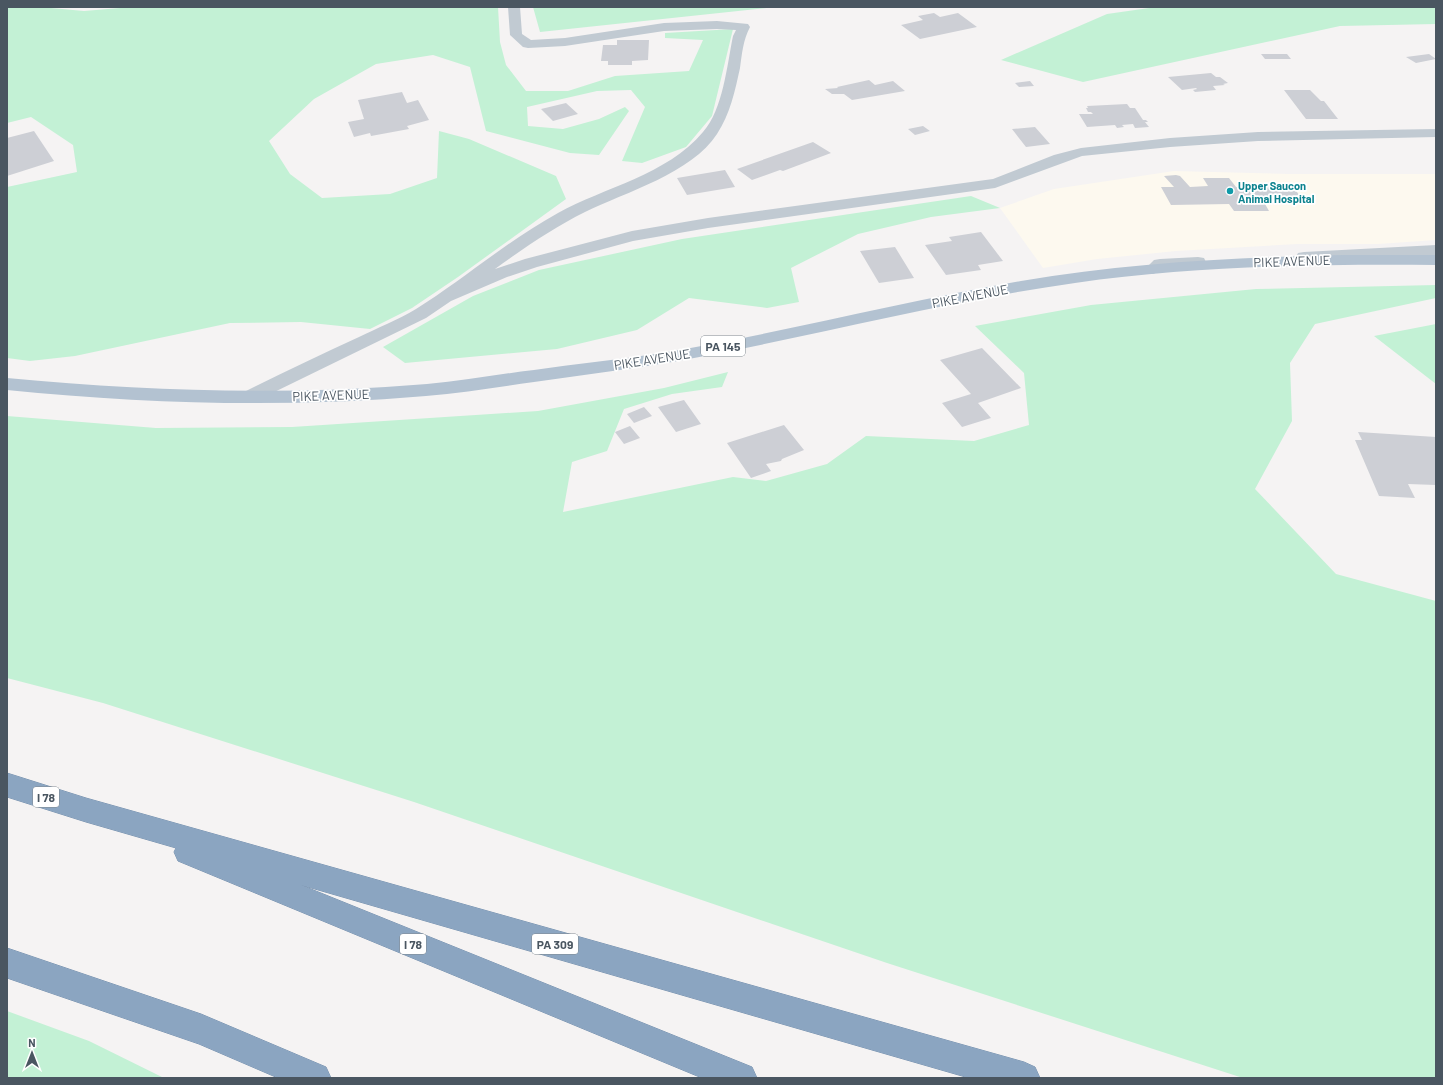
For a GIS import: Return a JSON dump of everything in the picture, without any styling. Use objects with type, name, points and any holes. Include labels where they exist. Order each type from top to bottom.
[{"type":"highway","name":"I 78","points":[[7,785],[86,810],[740,1078]]},
{"type":"highway","name":"PA 309","points":[[86,810],[1024,1078]]},
{"type":"highway","points":[[7,963],[201,1029],[315,1078]]},
{"type":"main road","name":"PIKE AVENUE","points":[[7,384],[65,390],[166,396],[251,396],[370,393],[430,389],[668,358],[988,292],[1076,278],[1153,269],[1256,261],[1348,259],[1436,260]]},
{"type":"lane","points":[[251,396],[395,328],[420,314],[516,247],[564,217],[662,170],[700,145],[710,134],[723,110],[740,36],[744,27],[717,25],[664,27],[565,42],[528,44],[516,35],[514,7]]},
{"type":"lane","points":[[446,297],[501,273],[531,263],[632,236],[708,223],[995,183],[1066,156],[1081,152],[1222,138],[1279,135],[1436,133]]},
{"type":"lane","points":[[1153,269],[1160,264],[1436,250]]},
{"type":"shaded area","points":[[1174,171],[1288,174],[1436,174],[1436,240],[1378,244],[1297,244],[1176,251],[1097,259],[1043,268],[1000,208],[1054,189]]},
{"type":"green space","points":[[7,7],[40,7],[84,11],[132,7],[498,7],[500,42],[506,65],[526,91],[568,91],[615,76],[689,71],[703,40],[665,38],[665,33],[733,29],[712,116],[686,147],[642,163],[622,161],[645,107],[631,90],[597,91],[527,107],[528,126],[563,129],[599,119],[625,107],[629,111],[599,155],[570,153],[486,131],[470,67],[433,55],[376,64],[314,99],[269,141],[290,174],[322,198],[390,194],[437,178],[439,131],[469,139],[556,176],[566,199],[458,277],[412,308],[370,329],[301,322],[230,323],[75,356],[30,361],[7,358],[7,187],[77,172],[73,145],[31,117],[7,123]]},
{"type":"green space","points":[[533,7],[776,7],[540,32]]},
{"type":"green space","points":[[1156,7],[1436,7],[1436,24],[1340,26],[1083,82],[1001,60],[1107,14]]},
{"type":"green space","points":[[971,196],[1000,208],[931,217],[858,234],[791,268],[799,302],[767,308],[689,298],[637,330],[557,349],[405,363],[383,347],[473,296],[539,270],[682,239]]},
{"type":"green space","points":[[1436,285],[1436,298],[1315,324],[1290,363],[1292,421],[1255,489],[1336,574],[1436,601],[1436,1078],[1243,1078],[887,963],[414,802],[103,703],[7,678],[7,416],[156,428],[292,427],[538,411],[664,388],[728,372],[722,387],[672,394],[624,409],[607,451],[572,462],[563,512],[733,477],[766,481],[827,464],[866,436],[974,441],[1029,425],[1024,373],[975,326],[1091,305],[1256,289]]},
{"type":"green space","points":[[1436,324],[1436,384],[1374,336]]},
{"type":"green space","points":[[7,1011],[89,1041],[164,1078],[7,1078]]},
{"type":"building","points":[[934,13],[940,17],[958,13],[977,27],[920,39],[901,25],[923,20],[918,16]]},
{"type":"building","points":[[617,40],[649,40],[648,60],[632,61],[632,65],[608,65],[608,61],[601,61],[603,45],[617,45]]},
{"type":"building","points":[[1261,54],[1287,54],[1291,59],[1265,59]]},
{"type":"building","points":[[1429,54],[1436,59],[1416,63],[1406,57]]},
{"type":"building","points":[[1211,73],[1228,83],[1223,84],[1225,85],[1213,86],[1216,90],[1195,92],[1193,90],[1197,89],[1196,88],[1182,90],[1168,77]]},
{"type":"building","points":[[869,80],[875,85],[893,81],[905,91],[852,100],[844,94],[832,94],[825,89],[838,88],[837,87]]},
{"type":"building","points":[[1030,81],[1034,86],[1019,87],[1015,83]]},
{"type":"building","points":[[1284,90],[1310,90],[1321,101],[1324,101],[1338,119],[1306,119]]},
{"type":"building","points":[[402,92],[407,103],[418,100],[429,120],[407,126],[409,129],[371,136],[370,133],[354,137],[348,122],[364,119],[358,100]]},
{"type":"building","points":[[566,103],[578,114],[553,121],[541,109]]},
{"type":"building","points":[[1127,104],[1130,108],[1135,108],[1143,120],[1148,122],[1145,122],[1149,127],[1135,128],[1133,124],[1122,125],[1124,127],[1117,128],[1115,125],[1087,127],[1079,114],[1093,114],[1088,112],[1086,108],[1088,108],[1087,106]]},
{"type":"building","points":[[923,126],[930,131],[915,135],[908,129]]},
{"type":"building","points":[[1035,127],[1050,144],[1026,147],[1012,129]]},
{"type":"building","points":[[34,131],[54,161],[7,176],[7,138]]},
{"type":"building","points":[[813,142],[831,153],[783,171],[780,170],[752,180],[737,169]]},
{"type":"building","points":[[725,170],[735,187],[687,195],[677,178]]},
{"type":"building","name":"Upper Saucon Animal Hospital","points":[[1164,176],[1180,176],[1190,187],[1208,186],[1203,178],[1229,178],[1236,187],[1248,187],[1246,184],[1291,183],[1303,203],[1265,204],[1269,211],[1234,211],[1229,204],[1171,205],[1161,187],[1174,187]]},
{"type":"building","points":[[981,232],[1003,261],[978,265],[981,270],[946,275],[925,245],[952,241],[949,237]]},
{"type":"building","points":[[895,247],[914,278],[879,283],[860,251]]},
{"type":"building","points":[[982,348],[1021,388],[978,403],[991,418],[962,427],[942,403],[971,394],[940,360]]},
{"type":"building","points":[[684,400],[701,424],[676,432],[658,407]]},
{"type":"building","points":[[644,407],[652,416],[634,423],[627,414]]},
{"type":"building","points":[[784,425],[804,450],[782,459],[781,461],[766,464],[771,471],[751,478],[727,443]]},
{"type":"building","points":[[630,426],[640,438],[624,444],[615,432]]},
{"type":"building","points":[[1358,432],[1436,437],[1436,485],[1408,484],[1415,498],[1379,496],[1355,440],[1362,440]]},
{"type":"place","name":"Upper Saucon Animal Hospital","points":[[1230,191]]}]
